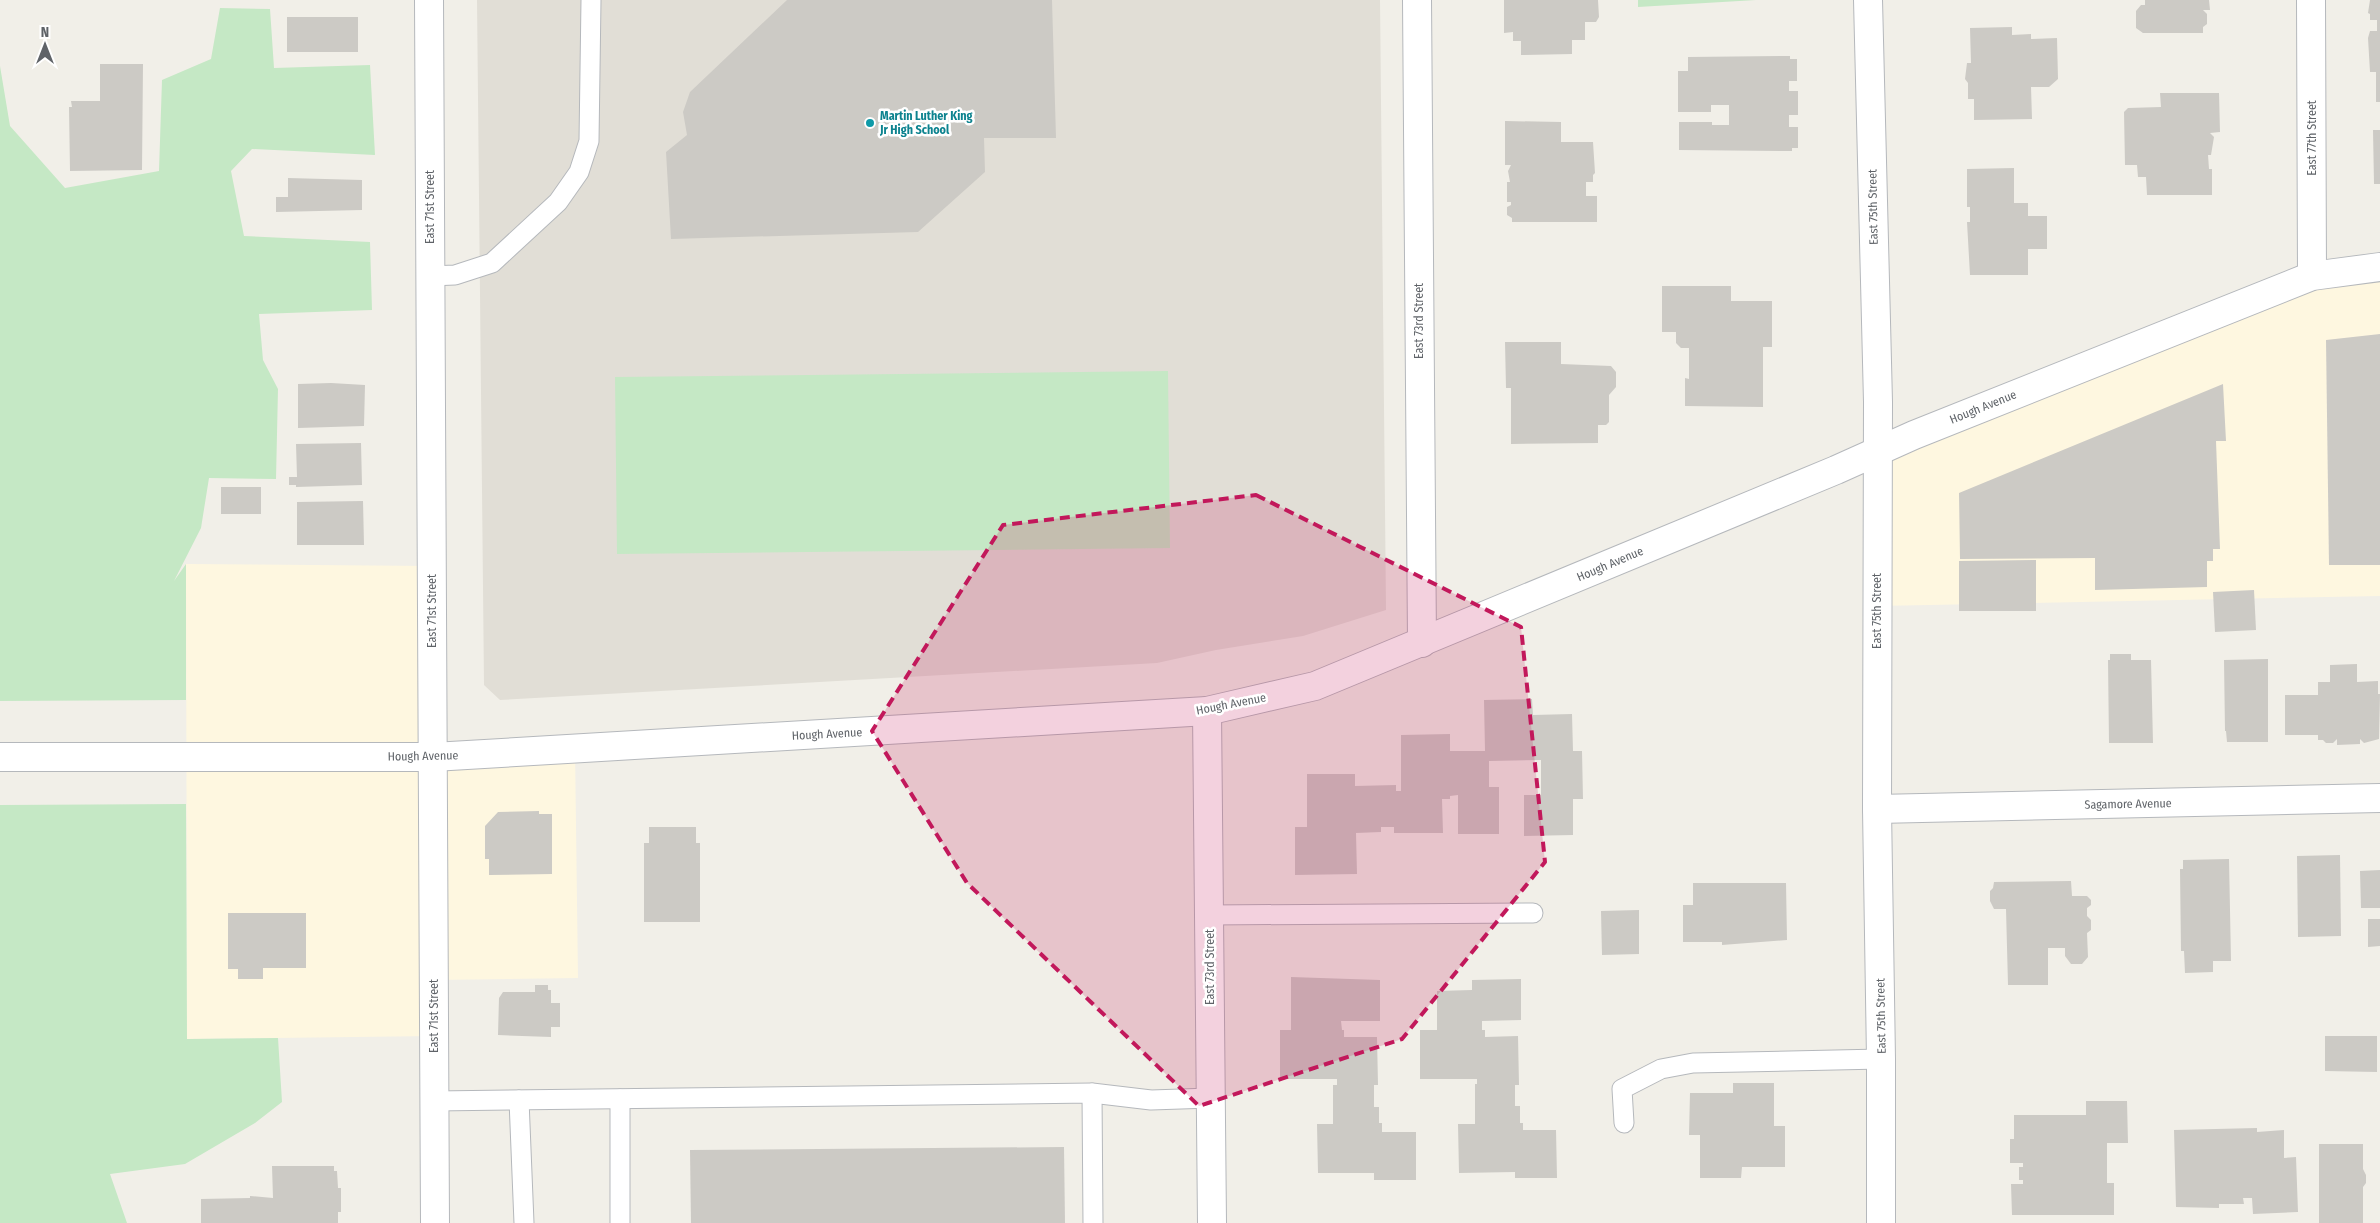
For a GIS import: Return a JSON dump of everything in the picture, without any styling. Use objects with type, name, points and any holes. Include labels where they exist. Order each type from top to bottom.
[{"type":"street","name":"East 71st Street","points":[[429,0],[435,1223]]},
{"type":"street","name":"East 73rd Street","points":[[1417,0],[1422,643]]},
{"type":"street","name":"East 75th Street","points":[[1868,0],[1877,452],[1877,809],[1881,1060],[1881,1223]]},
{"type":"street","name":"East 77th Street","points":[[2311,0],[2312,276]]},
{"type":"street","name":"Hough Avenue","points":[[0,757],[433,757],[1207,711],[1315,686],[1422,643],[1914,435],[2312,276],[2380,267]]},
{"type":"street","name":"East 73rd Street","points":[[1207,711],[1212,1223]]},
{"type":"street","name":"Sagamore Avenue","points":[[1877,809],[2380,798]]},
{"type":"lane","points":[[430,276],[455,275],[492,263],[558,202],[579,172],[589,141],[590,0]]},
{"type":"lane","points":[[1210,914],[1534,913]]},
{"type":"lane","points":[[1624,1123],[1622,1089],[1661,1069],[1693,1063],[1881,1060]]},
{"type":"lane","points":[[435,1101],[1092,1093],[1151,1100],[1211,1098]]},
{"type":"lane","points":[[1092,1093],[1093,1223]]},
{"type":"lane","points":[[620,1099],[620,1223]]},
{"type":"lane","points":[[519,1100],[524,1223]]},
{"type":"highlighted area","points":[[1256,495],[1521,627],[1545,862],[1402,1039],[1199,1106],[967,883],[872,731],[1003,525]]},
{"type":"shaded area","points":[[477,0],[1380,0],[1386,610],[1303,636],[1216,650],[1157,663],[500,700],[484,685]]},
{"type":"shaded area","points":[[2380,267],[2380,596],[1877,606],[1877,452],[2312,276]]},
{"type":"shaded area","points":[[186,564],[432,566],[433,757],[575,748],[578,978],[435,980],[434,1036],[187,1039]]},
{"type":"green space","points":[[1638,0],[1756,0],[1638,7]]},
{"type":"green space","points":[[220,8],[270,9],[274,68],[370,65],[375,155],[252,149],[231,171],[244,236],[370,242],[372,310],[259,314],[263,360],[278,389],[276,479],[209,478],[201,528],[174,581],[186,564],[186,700],[0,701],[0,66],[10,126],[65,188],[159,171],[162,80],[211,59]]},
{"type":"green space","points":[[1168,371],[1170,548],[617,554],[615,377]]},
{"type":"green space","points":[[186,804],[187,1039],[278,1038],[282,1102],[255,1123],[185,1164],[110,1174],[127,1223],[0,1223],[0,805]]},
{"type":"building","name":"Martin Luther King Jr High School","points":[[787,0],[1052,0],[1056,138],[984,138],[985,172],[918,232],[671,239],[666,152],[687,135],[683,112],[690,92]]},
{"type":"building","points":[[1504,0],[1598,0],[1599,17],[1596,22],[1585,22],[1585,40],[1572,40],[1572,54],[1521,55],[1521,41],[1513,41],[1513,32],[1504,33]]},
{"type":"building","points":[[2145,0],[2209,0],[2210,10],[2203,10],[2207,14],[2207,24],[2203,27],[2203,33],[2143,33],[2136,28],[2136,11],[2141,5],[2145,5]]},
{"type":"building","points":[[2370,0],[2380,0],[2380,102],[2376,102],[2376,72],[2370,72],[2368,38],[2370,31],[2377,31],[2377,20],[2370,20],[2370,14],[2368,13]]},
{"type":"building","points":[[287,17],[358,17],[358,52],[287,52]]},
{"type":"building","points":[[2012,27],[2012,35],[2031,34],[2031,39],[2057,38],[2058,79],[2049,87],[2031,87],[2032,119],[1974,120],[1974,99],[1968,99],[1968,83],[1965,79],[1967,63],[1971,63],[1970,28]]},
{"type":"building","points":[[1790,56],[1790,59],[1797,59],[1797,81],[1789,81],[1789,91],[1798,91],[1798,115],[1789,115],[1789,127],[1798,127],[1798,148],[1792,148],[1792,151],[1679,150],[1679,122],[1712,122],[1712,125],[1729,125],[1729,105],[1711,105],[1711,112],[1678,112],[1678,71],[1688,71],[1688,57]]},
{"type":"building","points":[[100,64],[143,64],[142,170],[70,171],[69,107],[72,107],[71,101],[100,101]]},
{"type":"building","points":[[2160,93],[2219,93],[2220,132],[2210,133],[2214,137],[2211,155],[2208,155],[2209,169],[2212,169],[2212,195],[2147,195],[2146,177],[2138,177],[2137,165],[2125,165],[2124,112],[2128,108],[2161,107]]},
{"type":"building","points":[[1505,121],[1561,122],[1561,142],[1593,142],[1595,173],[1593,175],[1593,182],[1586,182],[1586,196],[1597,196],[1597,222],[1512,222],[1512,218],[1507,215],[1507,207],[1511,205],[1511,202],[1507,202],[1507,182],[1510,182],[1508,171],[1511,165],[1505,165]]},
{"type":"building","points":[[2373,130],[2380,130],[2380,184],[2374,184]]},
{"type":"building","points":[[2014,168],[2014,203],[2028,203],[2028,216],[2047,216],[2047,249],[2028,249],[2028,275],[1970,275],[1967,222],[1970,222],[1970,207],[1967,207],[1967,169]]},
{"type":"building","points":[[288,178],[362,180],[362,210],[276,212],[276,197],[288,197]]},
{"type":"building","points":[[1662,286],[1731,286],[1731,301],[1772,301],[1772,347],[1763,347],[1763,407],[1685,406],[1685,378],[1689,379],[1689,348],[1681,348],[1676,343],[1676,332],[1662,332]]},
{"type":"building","points":[[2380,334],[2380,565],[2329,565],[2326,340]]},
{"type":"building","points":[[1505,342],[1561,342],[1561,364],[1611,366],[1616,372],[1616,387],[1609,395],[1609,422],[1606,425],[1598,425],[1598,443],[1511,444],[1511,388],[1506,388]]},
{"type":"building","points":[[298,384],[365,385],[364,426],[298,428]]},
{"type":"building","points":[[2223,384],[2226,441],[2216,441],[2220,549],[2213,549],[2213,561],[2207,561],[2207,587],[2095,590],[2095,558],[1960,559],[1959,493]]},
{"type":"building","points":[[361,443],[362,485],[296,487],[296,485],[289,485],[289,477],[297,477],[296,444]]},
{"type":"building","points":[[221,487],[261,487],[261,514],[221,514]]},
{"type":"building","points":[[363,501],[364,545],[297,545],[297,502]]},
{"type":"building","points":[[2036,560],[2036,611],[1959,611],[1959,561]]},
{"type":"building","points":[[2254,590],[2256,630],[2215,632],[2213,592]]},
{"type":"building","points":[[2110,654],[2131,654],[2131,660],[2151,660],[2153,743],[2109,743],[2108,660],[2110,660]]},
{"type":"building","points":[[2268,659],[2268,742],[2227,742],[2225,731],[2224,660]]},
{"type":"building","points":[[2357,664],[2357,682],[2378,681],[2378,694],[2380,694],[2379,739],[2364,743],[2360,739],[2360,744],[2337,745],[2337,739],[2333,743],[2326,743],[2323,740],[2318,740],[2318,735],[2285,735],[2285,695],[2318,695],[2318,682],[2330,682],[2330,665]]},
{"type":"building","points":[[1532,699],[1533,715],[1572,714],[1573,751],[1582,751],[1583,799],[1573,799],[1573,835],[1524,836],[1524,795],[1541,795],[1541,760],[1489,761],[1489,787],[1499,787],[1499,834],[1458,834],[1458,795],[1450,796],[1450,799],[1442,799],[1443,833],[1394,833],[1394,827],[1381,827],[1381,832],[1356,833],[1357,874],[1295,875],[1295,827],[1307,827],[1307,774],[1355,774],[1355,786],[1396,785],[1396,791],[1401,791],[1401,735],[1450,734],[1450,751],[1485,751],[1484,700]]},
{"type":"building","points":[[539,811],[539,814],[552,814],[552,874],[489,875],[489,859],[485,859],[485,826],[498,812]]},
{"type":"building","points":[[649,827],[696,827],[696,843],[700,843],[700,922],[644,922],[644,843],[649,843]]},
{"type":"building","points":[[2340,855],[2341,936],[2298,937],[2297,856]]},
{"type":"building","points":[[2229,859],[2231,961],[2213,961],[2213,972],[2185,973],[2184,951],[2181,951],[2180,869],[2183,869],[2183,860]]},
{"type":"building","points":[[2380,870],[2380,908],[2361,908],[2360,871]]},
{"type":"building","points":[[2071,881],[2072,896],[2087,896],[2091,900],[2091,905],[2087,908],[2087,916],[2091,920],[2091,930],[2087,933],[2088,957],[2082,964],[2071,964],[2065,956],[2065,948],[2048,948],[2048,985],[2008,985],[2006,909],[1994,909],[1990,901],[1990,891],[1993,888],[1994,882]]},
{"type":"building","points":[[1693,883],[1786,883],[1787,940],[1722,945],[1722,942],[1683,942],[1683,905],[1693,905]]},
{"type":"building","points":[[1639,910],[1639,954],[1602,955],[1601,911]]},
{"type":"building","points":[[228,913],[306,913],[306,968],[263,968],[263,979],[238,979],[238,969],[228,969]]},
{"type":"building","points":[[2368,919],[2380,919],[2380,946],[2368,947]]},
{"type":"building","points":[[1291,977],[1380,980],[1380,1021],[1341,1021],[1342,1030],[1344,1030],[1344,1037],[1377,1037],[1378,1085],[1374,1085],[1374,1107],[1379,1107],[1379,1123],[1382,1123],[1382,1132],[1416,1132],[1416,1180],[1374,1180],[1374,1173],[1318,1173],[1317,1124],[1333,1124],[1333,1085],[1337,1085],[1337,1079],[1280,1079],[1280,1030],[1291,1030]]},
{"type":"building","points":[[1521,979],[1521,1020],[1482,1021],[1482,1030],[1485,1030],[1485,1037],[1518,1036],[1519,1085],[1515,1085],[1515,1106],[1520,1106],[1520,1123],[1523,1123],[1523,1130],[1556,1130],[1557,1178],[1515,1178],[1515,1172],[1459,1173],[1458,1124],[1475,1124],[1475,1084],[1477,1084],[1477,1079],[1420,1079],[1420,1030],[1437,1030],[1437,991],[1472,990],[1472,980]]},
{"type":"building","points":[[535,985],[548,985],[548,990],[551,990],[551,1003],[560,1003],[560,1027],[551,1027],[551,1037],[498,1035],[499,998],[503,992],[535,992]]},
{"type":"building","points":[[2325,1036],[2377,1036],[2377,1072],[2325,1071]]},
{"type":"building","points":[[1733,1083],[1774,1083],[1774,1126],[1785,1126],[1785,1167],[1742,1167],[1741,1178],[1700,1178],[1700,1135],[1689,1135],[1690,1093],[1733,1093]]},
{"type":"building","points":[[2086,1101],[2127,1101],[2128,1143],[2107,1143],[2107,1183],[2114,1183],[2114,1215],[2012,1215],[2011,1184],[2023,1184],[2023,1180],[2019,1180],[2019,1167],[2023,1167],[2023,1163],[2010,1163],[2010,1139],[2014,1139],[2014,1115],[2086,1115]]},
{"type":"building","points":[[2257,1128],[2257,1132],[2284,1130],[2284,1158],[2296,1157],[2298,1212],[2253,1214],[2252,1198],[2243,1198],[2244,1204],[2219,1204],[2219,1208],[2176,1207],[2174,1130]]},
{"type":"building","points":[[2319,1144],[2363,1144],[2363,1169],[2366,1175],[2366,1183],[2363,1187],[2363,1223],[2319,1223]]},
{"type":"building","points":[[1064,1147],[1065,1223],[691,1223],[690,1150]]},
{"type":"building","points":[[272,1166],[334,1166],[334,1171],[337,1171],[338,1188],[341,1188],[341,1212],[338,1212],[338,1223],[201,1223],[201,1199],[250,1198],[250,1196],[273,1198]]},
{"type":"place","name":"Martin Luther King Jr High School","points":[[870,123]]}]
